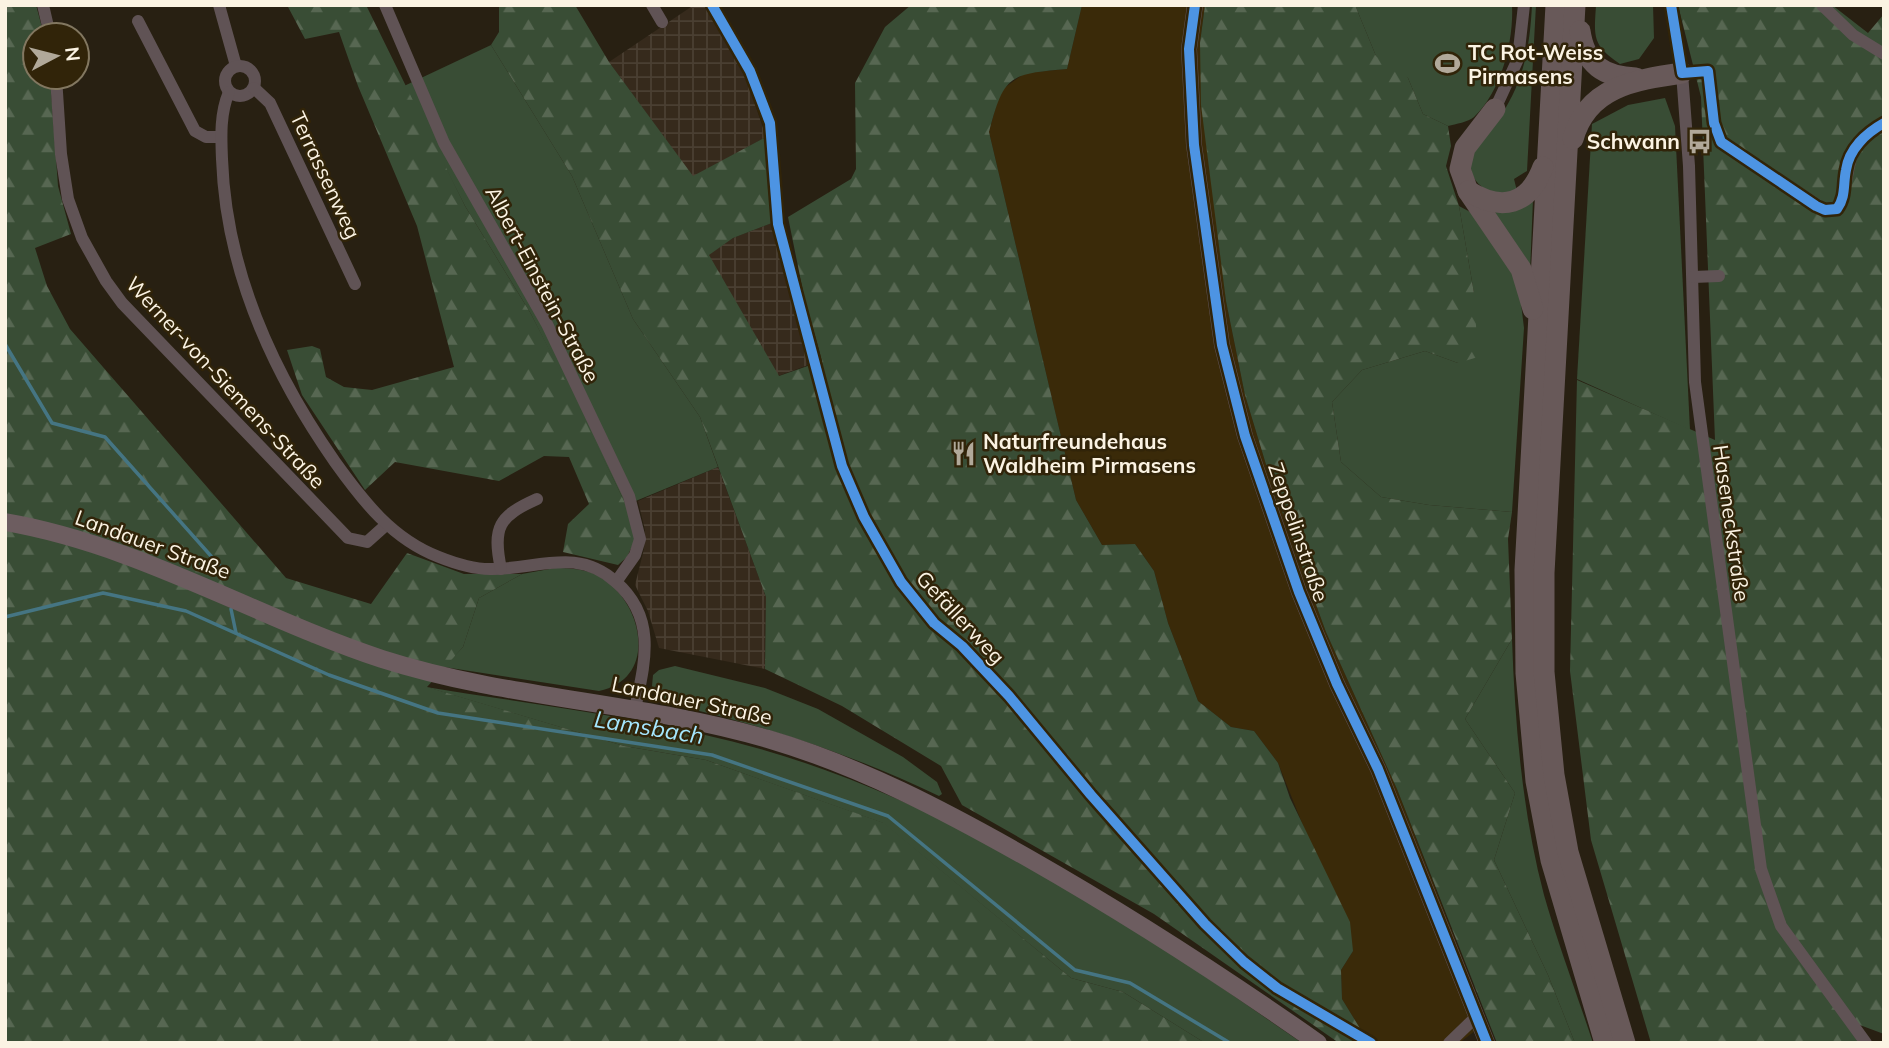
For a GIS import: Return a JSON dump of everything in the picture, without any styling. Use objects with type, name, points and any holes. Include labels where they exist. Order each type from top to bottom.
[{"type":"highway","points":[[1556,5],[1525,621],[1532,748],[1551,860],[1605,1043]]},
{"type":"highway","points":[[1576,5],[1584,50],[1594,66],[1606,74],[1645,79]]},
{"type":"highway","points":[[1576,5],[1544,573],[1546,708],[1554,775],[1568,852],[1625,1043]]},
{"type":"highway","points":[[1567,163],[1576,130],[1588,106],[1609,92],[1645,79],[1682,72]]},
{"type":"highway","points":[[1495,109],[1470,140],[1461,158],[1460,169],[1468,191],[1521,269],[1533,305],[1537,353]]},
{"type":"highway","points":[[1468,191],[1494,203],[1522,198],[1539,178],[1549,138]]},
{"type":"main road","name":"Landauer Straße","points":[[5,522],[60,534],[144,561],[294,625],[383,659],[454,678],[635,709],[769,739],[815,754],[910,794],[992,838],[1138,922],[1318,1043]]},
{"type":"street","points":[[219,5],[236,66]]},
{"type":"street","name":"Albert-Einstein-Straße","points":[[385,5],[444,143],[547,324],[629,496],[640,539],[635,555],[616,582]]},
{"type":"street","points":[[652,5],[662,22]]},
{"type":"street","name":"Gefällerweg","points":[[712,5],[754,79],[770,123],[778,224],[842,466],[864,517],[901,582],[934,623],[962,646],[1009,696],[1128,839],[1244,962],[1278,988],[1371,1043]]},
{"type":"street","name":"Zeppelinstraße","points":[[1195,5],[1189,49],[1194,145],[1222,345],[1245,436],[1299,592],[1337,684],[1378,769],[1487,1043]]},
{"type":"street","points":[[1495,109],[1518,59],[1524,5]]},
{"type":"street","name":"Haseneckstraße","points":[[1671,5],[1682,72],[1693,277],[1695,382],[1704,469],[1761,869],[1781,926],[1866,1043]]},
{"type":"street","points":[[1822,5],[1853,35],[1884,54]]},
{"type":"street","points":[[138,21],[195,131],[206,137],[221,137]]},
{"type":"street","points":[[236,66],[243,66],[254,74],[254,88],[239,97],[229,92],[226,74],[236,66]]},
{"type":"street","points":[[1682,72],[1708,71],[1714,123],[1720,142],[1825,210],[1833,210],[1841,203],[1846,171],[1854,149],[1884,123]]},
{"type":"street","name":"Terrassenweg","points":[[254,88],[270,103],[355,284]]},
{"type":"street","name":"Werner-von-Siemens-Straße","points":[[57,91],[68,198],[92,258],[122,303],[348,538],[367,542],[386,525]]},
{"type":"street","points":[[229,92],[223,104],[221,137],[225,203],[234,251],[266,342],[289,392],[313,430],[386,525],[438,557],[474,568],[501,569],[550,560],[568,561],[600,570],[616,582],[639,612],[645,629],[646,656],[635,709]]},
{"type":"street","points":[[1693,277],[1719,276]]},
{"type":"street","points":[[501,569],[497,536],[501,522],[511,512],[537,499]]},
{"type":"street","points":[[1449,1043],[1476,1016]]},
{"type":"shaded area","points":[[694,5],[706,5],[747,80],[766,137],[693,177],[609,62]]},
{"type":"shaded area","points":[[1082,5],[1205,5],[1200,43],[1226,301],[1245,395],[1271,481],[1326,632],[1397,789],[1487,1022],[1459,1043],[1369,1043],[1342,999],[1341,970],[1353,951],[1278,763],[1254,731],[1231,727],[1198,701],[1168,623],[1154,571],[1135,544],[1102,545],[1076,500],[989,132],[1000,91],[1025,73],[1067,69]]},
{"type":"shaded area","points":[[772,223],[811,364],[778,376],[708,255],[733,238]]},
{"type":"shaded area","points":[[718,467],[766,597],[765,669],[659,648],[648,611],[635,585],[644,549],[645,530],[638,501]]},
{"type":"green space","points":[[5,5],[36,5],[40,21],[21,21],[21,91],[51,91],[58,186],[71,234],[35,248],[47,286],[70,329],[286,578],[371,604],[407,553],[464,574],[522,574],[479,598],[463,647],[427,687],[624,746],[706,760],[884,823],[1071,978],[1123,992],[1205,1043],[5,1043]]},
{"type":"green space","points":[[287,5],[366,5],[465,206],[531,314],[626,505],[635,540],[627,557],[618,565],[563,552],[568,524],[589,504],[569,457],[544,456],[499,481],[395,462],[365,490],[302,395],[287,350],[312,346],[320,349],[326,377],[344,387],[372,390],[454,367],[417,226],[358,86],[339,32],[305,39]]},
{"type":"green space","points":[[499,5],[575,5],[609,62],[693,176],[766,137],[772,223],[733,238],[709,255],[779,376],[822,361],[804,296],[788,217],[851,179],[856,169],[855,83],[885,27],[911,5],[1082,5],[1067,69],[1032,73],[1012,81],[999,99],[989,132],[1076,500],[1102,545],[1135,544],[1154,571],[1168,623],[1198,701],[1231,727],[1254,731],[1278,763],[1290,798],[1350,922],[1353,951],[1341,970],[1342,999],[1369,1043],[1339,1043],[1154,914],[962,805],[941,766],[842,706],[765,669],[766,597],[700,417],[633,319],[572,176],[491,45],[499,32]]},
{"type":"green space","points":[[1205,5],[1355,5],[1376,56],[1399,66],[1408,78],[1423,114],[1448,126],[1451,146],[1446,166],[1459,206],[1474,293],[1478,357],[1458,363],[1425,351],[1362,370],[1332,402],[1341,462],[1381,497],[1429,505],[1512,512],[1508,539],[1512,639],[1465,719],[1515,793],[1494,860],[1548,975],[1575,1043],[1497,1043],[1397,789],[1326,632],[1271,481],[1245,395],[1226,301],[1201,105],[1200,43]]},
{"type":"green space","name":"TC Rot-Weiss Pirmasens","points":[[1355,5],[1512,5],[1511,34],[1504,65],[1492,94],[1474,117],[1448,126],[1423,114],[1408,78],[1376,56]]},
{"type":"green space","points":[[1532,5],[1536,5],[1527,171],[1514,179],[1517,191],[1495,196],[1475,179],[1471,163],[1476,148],[1512,97],[1522,72],[1530,33]]},
{"type":"green space","points":[[1596,5],[1653,5],[1654,38],[1639,59],[1620,64],[1604,51],[1595,33]]},
{"type":"green space","points":[[1678,5],[1832,5],[1868,33],[1884,14],[1884,1034],[1849,1021],[1866,1043],[1651,1043],[1591,840],[1570,671],[1577,380],[1715,440],[1701,97]]},
{"type":"green space","points":[[491,45],[572,176],[633,319],[700,417],[718,467],[626,505],[531,314],[465,206],[404,86]]},
{"type":"green space","points":[[1665,98],[1675,126],[1690,430],[1577,379],[1592,124],[1628,105]]},
{"type":"green space","points":[[1533,199],[1530,273],[1491,213]]},
{"type":"green space","points":[[1459,206],[1474,214],[1510,266],[1519,287],[1524,328],[1512,512],[1429,505],[1381,497],[1341,462],[1332,402],[1362,370],[1425,351],[1458,363],[1474,293]]},
{"type":"green space","points":[[555,568],[577,569],[597,575],[613,586],[625,601],[634,618],[638,637],[637,655],[631,671],[619,683],[599,691],[444,667],[463,647],[479,598],[522,574]]},
{"type":"green space","points":[[1512,639],[1521,768],[1536,863],[1549,913],[1593,1043],[1575,1043],[1548,975],[1494,860],[1515,793],[1465,719]]},
{"type":"green space","points":[[675,666],[765,688],[818,709],[903,757],[937,782],[942,794],[939,796],[872,766],[803,741],[661,702],[652,686],[653,675],[659,670]]},
{"type":"green space","points":[[426,687],[628,719],[728,740],[825,770],[889,795],[1012,856],[1072,891],[1302,1043],[1205,1043],[1123,992],[1071,978],[883,823],[706,760],[624,746]]},
{"type":"waterway","points":[[5,344],[52,423],[105,437],[227,574]]},
{"type":"waterway","name":"Lamsbach","points":[[5,617],[103,593],[186,611],[329,675],[438,713],[712,755],[888,816],[1075,970],[1130,983],[1230,1043]]},
{"type":"waterway","points":[[231,609],[236,633]]},
{"type":"cycle path","points":[[712,5],[750,71],[770,123],[778,224],[842,466],[864,517],[901,582],[934,623],[962,646],[1009,696],[1091,795],[1205,924],[1244,962],[1277,988],[1371,1043]]},
{"type":"cycle path","points":[[1195,5],[1189,49],[1194,145],[1222,345],[1245,436],[1299,592],[1337,684],[1378,769],[1487,1043]]},
{"type":"cycle path","points":[[1671,5],[1682,73],[1708,71],[1714,123],[1721,142],[1816,206],[1825,210],[1837,209],[1843,195],[1851,155],[1865,137],[1884,123]]},
{"type":"place","name":"TC Rot-Weiss Pirmasens","points":[[1448,64]]},
{"type":"place","name":"Schwann","points":[[1700,141]]},
{"type":"place","name":"Naturfreundehaus Waldheim Pirmasens","points":[[963,453]]}]
